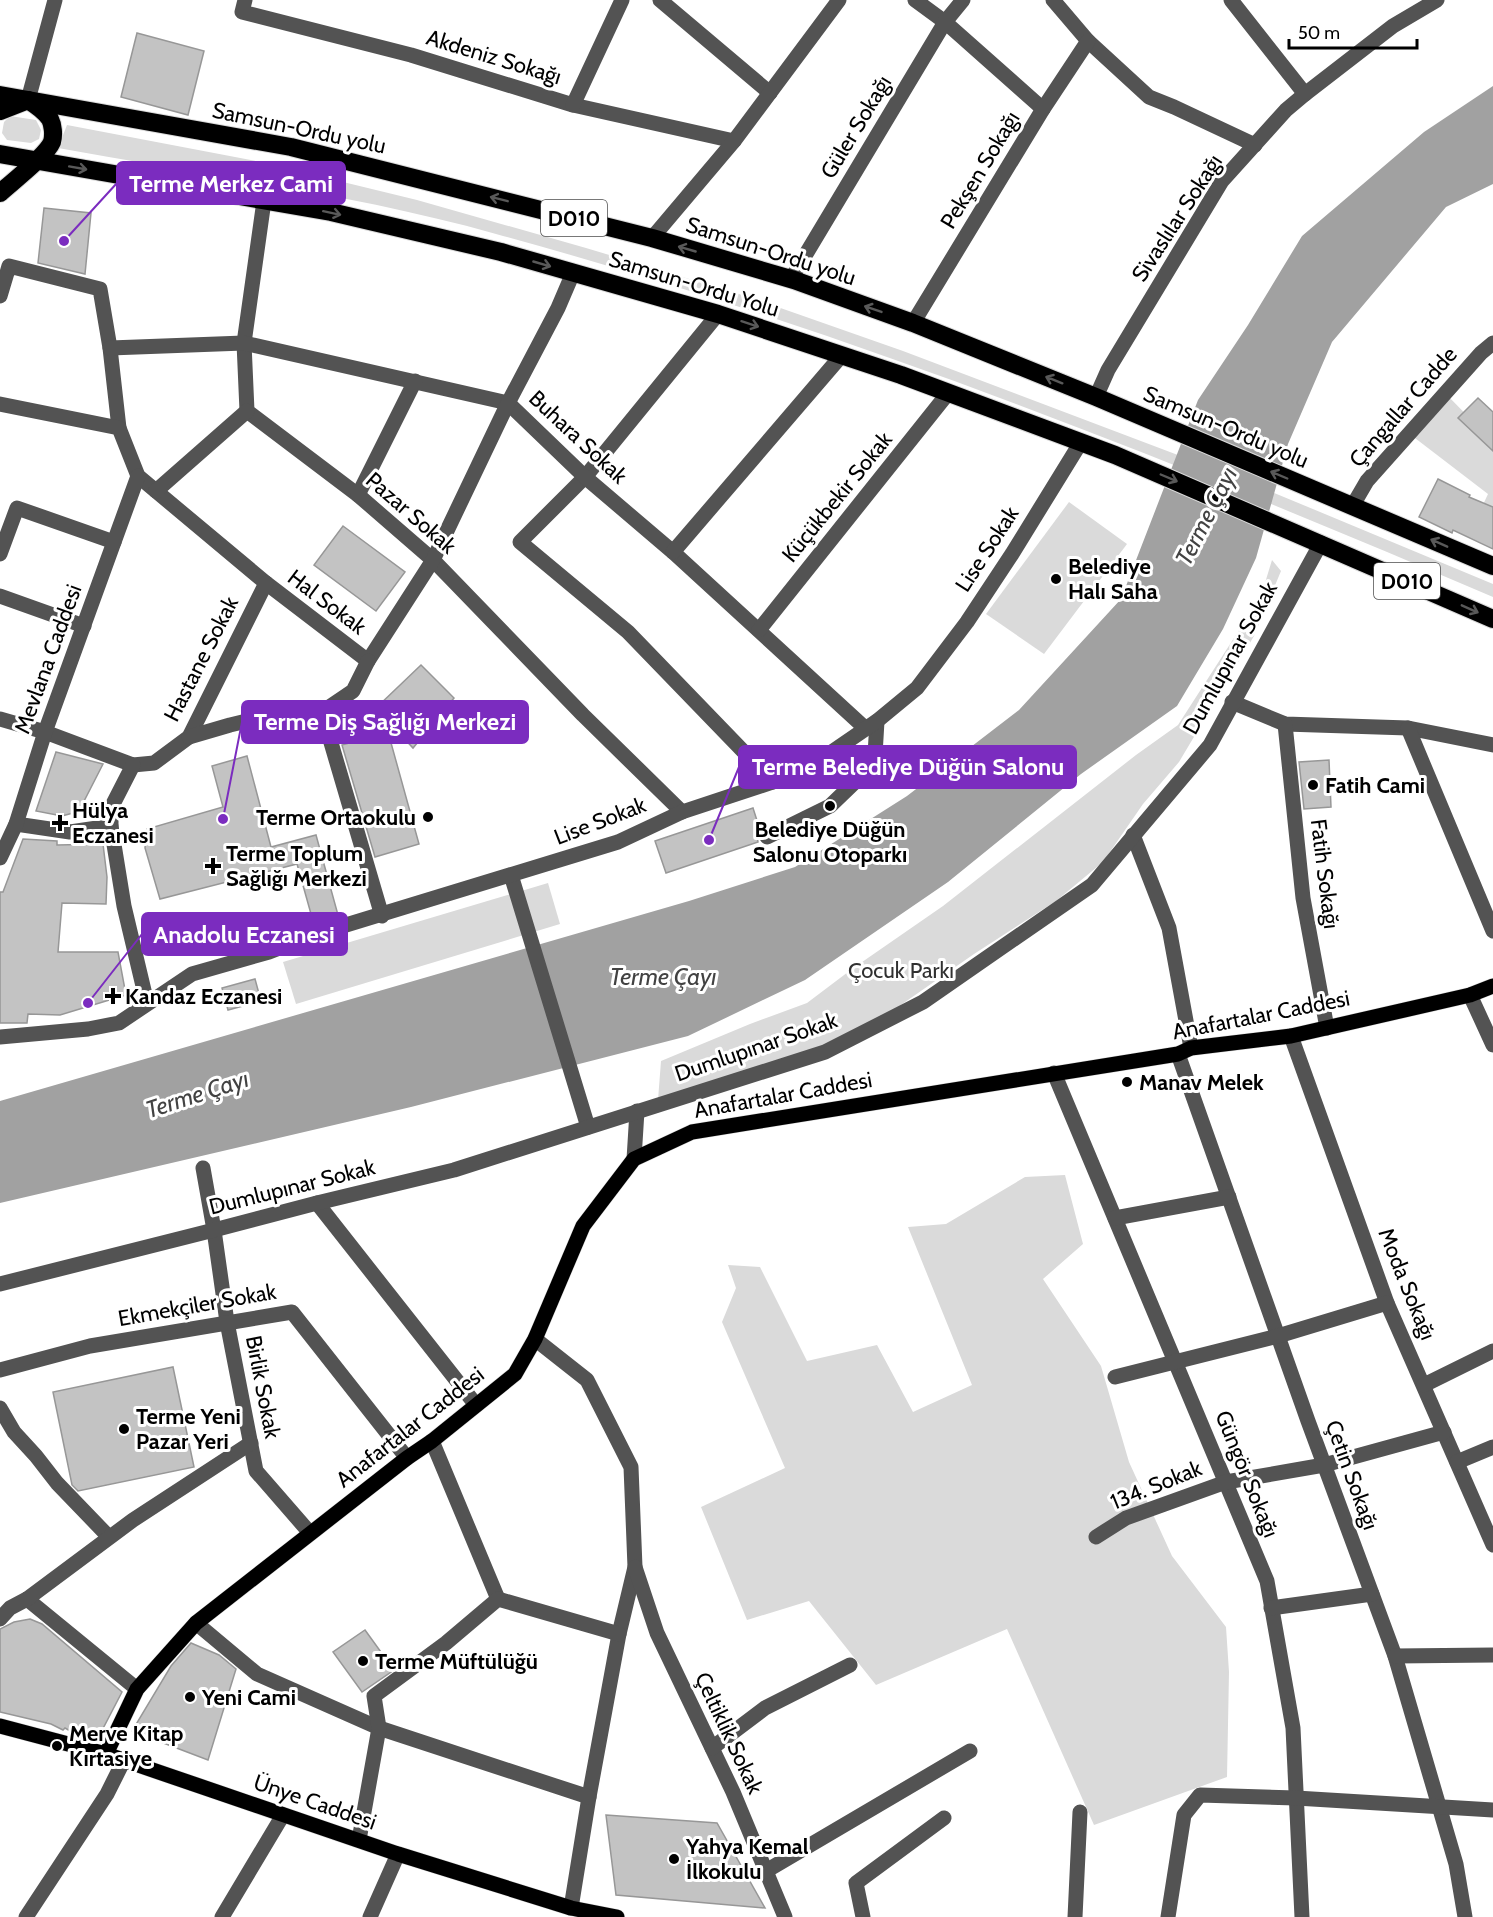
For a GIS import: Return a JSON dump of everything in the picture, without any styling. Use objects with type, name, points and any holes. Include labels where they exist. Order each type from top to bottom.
[{"type":"highway","name":"Samsun-Ordu yolu","points":[[0,95],[291,147],[652,238],[791,279],[912,323],[1096,397],[1493,566]]},
{"type":"highway","points":[[0,111],[28,100],[44,111],[50,118],[53,129],[52,142],[45,153],[0,193]]},
{"type":"highway","name":"Samsun-Ordu Yolu","points":[[0,154],[331,212],[501,252],[718,314],[949,392],[1081,442],[1321,543]]},
{"type":"highway","name":"D010","points":[[1321,543],[1493,619]]},
{"type":"main road","name":"Anafartalar Caddesi","points":[[106,1754],[137,1689],[196,1623],[515,1374],[535,1339],[583,1226],[633,1159],[692,1132],[1184,1051],[1291,1036],[1470,994],[1493,986]]},
{"type":"main road","name":"Ünye Caddesi","points":[[0,1726],[106,1754],[398,1854],[571,1908],[617,1917]]},
{"type":"street","points":[[28,100],[55,0]]},
{"type":"street","points":[[573,105],[622,0]]},
{"type":"street","points":[[660,0],[770,93]]},
{"type":"street","points":[[652,238],[734,141],[839,0]]},
{"type":"street","points":[[915,0],[945,22],[1043,109]]},
{"type":"street","name":"Güler Sokağı","points":[[791,279],[945,22],[963,0]]},
{"type":"street","points":[[1053,0],[1088,41],[1149,98],[1174,107],[1255,145]]},
{"type":"street","points":[[1231,0],[1305,94]]},
{"type":"street","name":"Sivaslılar Sokağı","points":[[1096,397],[1108,370],[1222,181],[1286,110],[1305,94],[1393,26],[1437,0]]},
{"type":"street","name":"Akdeniz Sokağı","points":[[243,6],[411,54],[573,105],[734,141]]},
{"type":"street","name":"Pekşen Sokağı","points":[[912,323],[1043,109],[1088,41]]},
{"type":"street","points":[[156,491],[247,411],[244,343],[264,201]]},
{"type":"street","name":"Hal Sokak","points":[[0,296],[9,266],[100,289],[110,348],[119,428],[138,476],[266,583],[368,661],[433,560],[508,402],[558,308],[573,273]]},
{"type":"street","points":[[718,314],[585,477],[520,542],[628,632],[773,782]]},
{"type":"street","name":"Buhara Sokak","points":[[110,348],[244,343],[508,402],[585,477],[871,725]]},
{"type":"street","name":"Çangallar Cadde","points":[[1353,505],[1366,481],[1481,353],[1493,343]]},
{"type":"street","points":[[673,552],[842,355]]},
{"type":"street","points":[[358,495],[415,381]]},
{"type":"street","name":"Küçükbekir Sokak","points":[[759,630],[949,392]]},
{"type":"street","points":[[0,404],[119,428]]},
{"type":"street","name":"Pazar Sokak","points":[[247,411],[358,495],[433,560],[583,716],[682,812]]},
{"type":"street","name":"Lise Sokak","points":[[0,1037],[88,1029],[119,1023],[192,974],[270,952],[310,936],[382,916],[618,842],[682,812],[773,782],[826,756],[871,725],[917,688],[952,643],[1012,554],[1081,442]]},
{"type":"street","name":"Mevlana Caddesi","points":[[0,858],[16,824],[45,732],[138,476]]},
{"type":"street","points":[[0,554],[17,508],[114,542]]},
{"type":"street","name":"Dumlupınar Sokak","points":[[0,1284],[454,1170],[825,1052],[923,1002],[1092,885],[1210,745],[1321,543]]},
{"type":"street","name":"Hastane Sokak","points":[[133,765],[154,763],[189,737],[266,583]]},
{"type":"street","points":[[0,596],[84,626]]},
{"type":"street","points":[[189,737],[230,724],[289,711],[322,712],[353,691],[368,661]]},
{"type":"street","points":[[1232,702],[1285,724],[1408,728],[1493,745]]},
{"type":"street","points":[[322,712],[382,916]]},
{"type":"street","points":[[0,720],[45,732],[133,765],[111,808],[111,826],[123,906],[147,1004]]},
{"type":"street","name":"Fatih Sokağı","points":[[1285,724],[1303,898],[1327,1028]]},
{"type":"street","points":[[767,837],[830,806],[857,780],[875,754],[871,725]]},
{"type":"street","points":[[1408,728],[1493,931]]},
{"type":"street","points":[[16,824],[70,832],[111,826]]},
{"type":"street","name":"Çetin Sokağı","points":[[1133,835],[1169,928],[1184,1051],[1229,1197],[1324,1465],[1395,1656],[1456,1864],[1466,1917]]},
{"type":"street","points":[[511,875],[588,1126]]},
{"type":"street","points":[[1470,994],[1493,1045]]},
{"type":"street","name":"Moda Sokağı","points":[[1291,1036],[1387,1303],[1493,1545]]},
{"type":"street","name":"Güngör Sokağı","points":[[1054,1073],[1267,1581],[1293,1728],[1302,1917]]},
{"type":"street","points":[[633,1159],[637,1111]]},
{"type":"street","points":[[203,1168],[214,1230]]},
{"type":"street","points":[[1115,1218],[1229,1197]]},
{"type":"street","points":[[317,1203],[476,1405]]},
{"type":"street","name":"Birlik Sokak","points":[[214,1230],[227,1322],[256,1471],[310,1533]]},
{"type":"street","points":[[1115,1377],[1278,1336],[1387,1303]]},
{"type":"street","name":"Ekmekçiler Sokak","points":[[0,1370],[90,1346],[292,1312],[406,1458]]},
{"type":"street","points":[[535,1339],[587,1380],[631,1467],[635,1567],[619,1634],[571,1908]]},
{"type":"street","points":[[1424,1385],[1493,1351]]},
{"type":"street","points":[[0,1408],[14,1432],[57,1483],[109,1537]]},
{"type":"street","name":"134. Sokak","points":[[1096,1537],[1126,1518],[1226,1482],[1324,1465],[1444,1432]]},
{"type":"street","points":[[432,1441],[498,1599]]},
{"type":"street","points":[[3,1610],[27,1599],[109,1537],[250,1443]]},
{"type":"street","points":[[1457,1462],[1493,1447]]},
{"type":"street","name":"Çeltiklik Sokak","points":[[635,1567],[657,1634],[733,1792],[785,1917]]},
{"type":"street","points":[[1271,1608],[1372,1594]]},
{"type":"street","points":[[27,1599],[137,1689]]},
{"type":"street","points":[[498,1599],[619,1634]]},
{"type":"street","points":[[359,1840],[379,1728],[375,1696],[446,1643],[498,1599]]},
{"type":"street","points":[[196,1623],[256,1674],[379,1728],[589,1797]]},
{"type":"street","points":[[1395,1656],[1493,1655]]},
{"type":"street","points":[[712,1748],[765,1708],[850,1665]]},
{"type":"street","points":[[766,1871],[970,1751]]},
{"type":"street","points":[[26,1917],[107,1794],[124,1760]]},
{"type":"street","points":[[1168,1917],[1184,1815],[1200,1795],[1296,1798],[1493,1810]]},
{"type":"street","points":[[1075,1917],[1080,1812]]},
{"type":"street","points":[[222,1917],[283,1815]]},
{"type":"street","points":[[863,1917],[856,1883],[944,1818]]},
{"type":"street","points":[[370,1917],[398,1854]]},
{"type":"green space","points":[[10,116],[36,120],[41,130],[39,139],[31,143],[7,140],[2,133],[4,122]]},
{"type":"green space","points":[[67,125],[261,162],[417,200],[749,297],[903,351],[1236,477],[1493,584],[1493,597],[1248,495],[1001,398],[750,310],[496,234],[388,207],[58,148]]},
{"type":"green space","points":[[1445,393],[1493,442],[1493,549],[1468,537],[1488,494],[1411,435]]},
{"type":"green space","name":"Belediye Halı Saha","points":[[1069,502],[1127,544],[1044,654],[986,614]]},
{"type":"green space","name":"Çocuk Parkı","points":[[1272,560],[1281,571],[1254,636],[1179,762],[1143,804],[1103,862],[1056,901],[885,1016],[798,1058],[657,1113],[661,1061],[807,1003],[943,906],[1136,755],[1178,725],[1261,596]]},
{"type":"green space","points":[[548,883],[560,924],[296,1004],[283,962]]},
{"type":"green space","points":[[1065,1175],[1083,1244],[1043,1279],[1101,1366],[1129,1462],[1172,1556],[1226,1627],[1229,1672],[1227,1777],[1094,1825],[1007,1629],[876,1685],[809,1601],[747,1620],[701,1507],[785,1468],[722,1322],[736,1288],[728,1265],[760,1267],[807,1361],[877,1345],[913,1412],[972,1385],[908,1227],[946,1224],[1025,1177]]},
{"type":"water","name":"Terme Çayı","points":[[1493,86],[1493,184],[1446,207],[1332,342],[1288,444],[1256,558],[1223,629],[1177,706],[1081,774],[948,882],[805,980],[688,1036],[411,1107],[0,1203],[0,1101],[689,901],[795,867],[907,796],[1019,710],[1121,599],[1198,400],[1248,325],[1302,236],[1424,132]]},
{"type":"building","points":[[137,33],[204,51],[188,115],[121,97]]},
{"type":"building","points":[[44,208],[91,213],[85,274],[38,263]]},
{"type":"building","points":[[1478,398],[1493,412],[1493,451],[1458,418]]},
{"type":"building","points":[[1438,479],[1470,495],[1469,497],[1493,507],[1493,549],[1419,517]]},
{"type":"building","points":[[343,526],[405,572],[376,611],[314,565]]},
{"type":"building","points":[[421,665],[454,698],[413,748],[376,708]]},
{"type":"building","points":[[388,732],[419,844],[375,857],[342,745]]},
{"type":"building","points":[[56,752],[103,764],[80,809],[62,816],[36,811]]},
{"type":"building","points":[[247,756],[271,847],[316,835],[338,915],[313,921],[297,864],[160,899],[145,848],[147,829],[223,807],[212,766]]},
{"type":"building","name":"Fatih Cami","points":[[1329,760],[1331,807],[1304,809],[1299,762]]},
{"type":"building","points":[[753,808],[760,830],[757,836],[758,842],[666,873],[655,841]]},
{"type":"building","points":[[23,839],[57,841],[57,845],[103,844],[107,877],[106,904],[62,903],[58,952],[118,952],[126,995],[60,1015],[28,1014],[27,1023],[0,1023],[0,892],[3,892]]},
{"type":"building","points":[[255,979],[261,1001],[228,1010],[222,988]]},
{"type":"building","name":"Terme Yeni Pazar Yeri","points":[[173,1367],[194,1467],[78,1491],[72,1485],[53,1392]]},
{"type":"building","points":[[30,1619],[42,1624],[122,1692],[98,1738],[91,1736],[89,1738],[75,1729],[72,1732],[65,1728],[63,1730],[51,1724],[0,1712],[0,1629],[14,1622]]},
{"type":"building","name":"Terme Müftülüğü","points":[[365,1630],[394,1670],[362,1692],[333,1652]]},
{"type":"building","name":"Yeni Cami","points":[[191,1643],[219,1655],[236,1669],[208,1760],[132,1731],[171,1666]]},
{"type":"building","name":"Yahya Kemal İlkokulu","points":[[606,1815],[717,1823],[765,1908],[616,1895]]},
{"type":"place","name":"Terme Merkez Cami","points":[[64,241]]},
{"type":"place","name":"Belediye Halı Saha","points":[[1056,579]]},
{"type":"place","name":"Fatih Cami","points":[[1313,785]]},
{"type":"place","name":"Belediye Düğün Salonu Otoparkı","points":[[830,806]]},
{"type":"place","name":"Terme Ortaokulu","points":[[428,817]]},
{"type":"place","name":"Terme Diş Sağlığı Merkezi","points":[[223,819]]},
{"type":"place","name":"Hülya Eczanesi","points":[[60,823]]},
{"type":"place","name":"Terme Belediye Düğün Salonu","points":[[709,840]]},
{"type":"place","name":"Terme Toplum Sağlığı Merkezi","points":[[213,866]]},
{"type":"place","name":"Kandaz Eczanesi","points":[[113,996]]},
{"type":"place","name":"Anadolu Eczanesi","points":[[88,1003]]},
{"type":"place","name":"Manav Melek","points":[[1127,1082]]},
{"type":"place","name":"Terme Yeni Pazar Yeri","points":[[124,1429]]},
{"type":"place","name":"Terme Müftülüğü","points":[[363,1661]]},
{"type":"place","name":"Yeni Cami","points":[[190,1697]]},
{"type":"place","name":"Merve Kitap Kırtasiye","points":[[57,1746]]},
{"type":"place","name":"Yahya Kemal İlkokulu","points":[[674,1859]]}]
